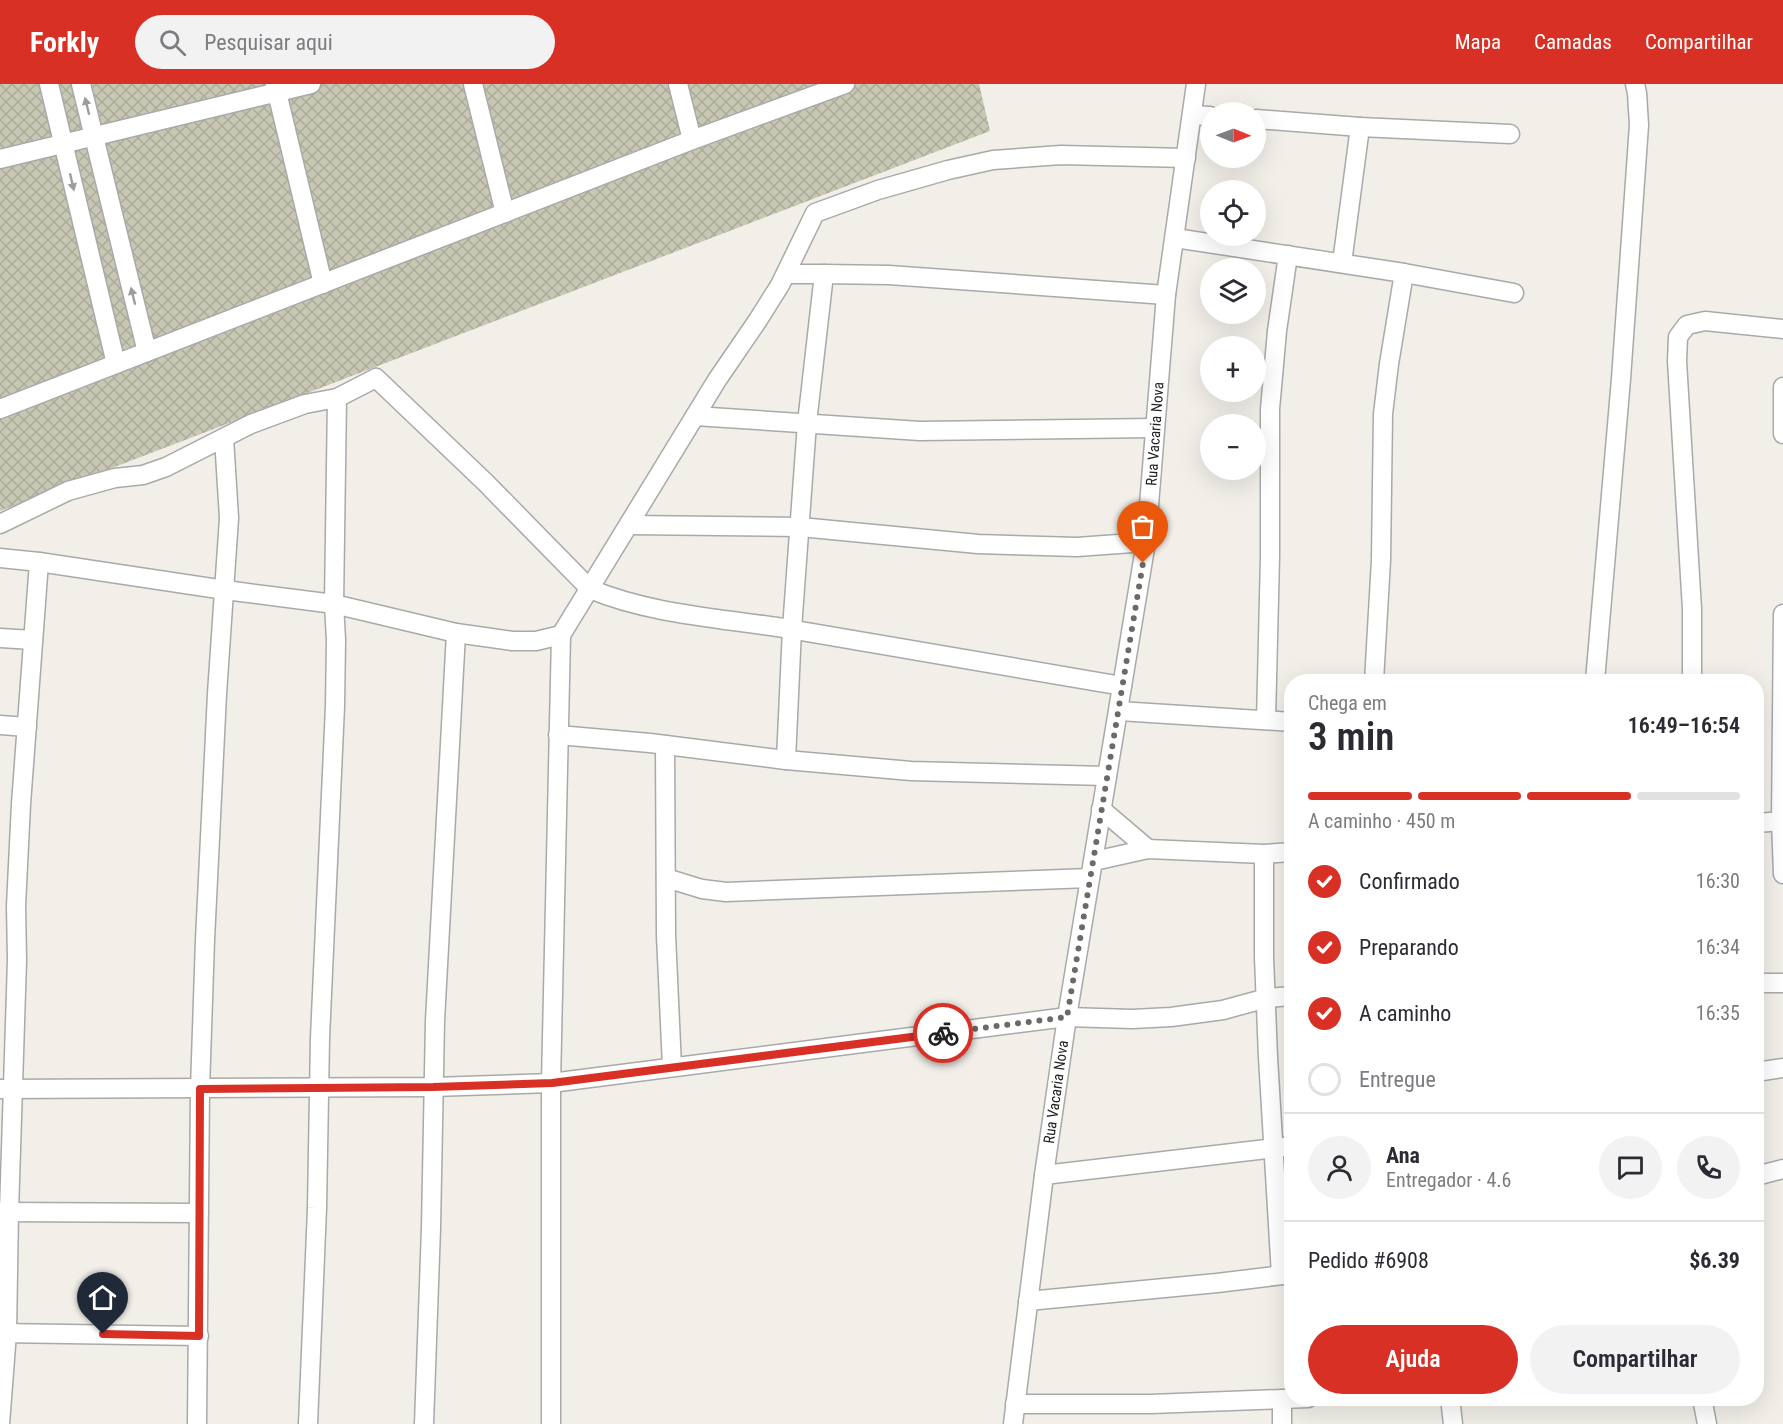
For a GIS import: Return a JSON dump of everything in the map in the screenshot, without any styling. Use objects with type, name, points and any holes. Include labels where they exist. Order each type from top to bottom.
[{"type":"street","points":[[49,84],[116,364]]},
{"type":"street","points":[[81,84],[147,352]]},
{"type":"street","points":[[0,159],[276,88],[311,84]]},
{"type":"street","points":[[473,84],[505,213]]},
{"type":"street","points":[[678,84],[692,140]]},
{"type":"street","points":[[0,409],[692,140],[844,84]]},
{"type":"street","name":"Rua Vacaria Nova","points":[[1013,1424],[1044,1175],[1067,1017],[1146,542],[1166,295],[1196,84]]},
{"type":"street","points":[[1596,674],[1621,379],[1638,137],[1635,84]]},
{"type":"street","points":[[276,88],[323,284]]},
{"type":"street","points":[[1192,115],[1200,115]]},
{"type":"street","points":[[1266,120],[1510,134]]},
{"type":"street","points":[[1342,263],[1360,127]]},
{"type":"street","points":[[551,1424],[552,1083],[561,635],[717,380],[786,274],[815,213],[878,190],[993,160],[1061,155],[1186,158]]},
{"type":"street","points":[[1175,238],[1404,273],[1514,293]]},
{"type":"street","points":[[1266,720],[1270,557],[1270,409],[1277,331],[1288,255]]},
{"type":"street","points":[[1374,674],[1381,560],[1383,414],[1404,273]]},
{"type":"street","points":[[786,274],[912,276],[1166,295]]},
{"type":"street","points":[[786,760],[792,629],[807,423],[824,274]]},
{"type":"street","points":[[1692,674],[1692,609],[1677,361],[1678,338],[1687,325],[1705,321],[1783,329]]},
{"type":"street","points":[[0,524],[68,491],[115,478],[143,475],[175,463],[251,424],[305,404],[337,398],[376,378],[485,482],[590,589],[653,609],[792,629],[1122,686]]},
{"type":"street","points":[[1783,387],[1783,434]]},
{"type":"street","points":[[308,1424],[317,1208],[318,1088],[335,706],[337,398]]},
{"type":"street","points":[[695,416],[920,431],[1154,428]]},
{"type":"street","points":[[197,1424],[200,1089],[205,940],[217,694],[229,518],[224,438]]},
{"type":"street","points":[[628,525],[800,527],[978,544],[1077,547],[1146,542]]},
{"type":"street","points":[[0,558],[334,604],[456,633],[512,641],[537,641],[561,635]]},
{"type":"street","points":[[0,1424],[4,1333],[7,1089],[16,906],[39,562]]},
{"type":"street","points":[[1783,614],[1783,874]]},
{"type":"street","points":[[424,1424],[435,1021],[456,633]]},
{"type":"street","points":[[0,638],[33,640]]},
{"type":"street","points":[[1119,711],[1284,721]]},
{"type":"street","points":[[0,725],[27,727]]},
{"type":"street","points":[[558,735],[911,771],[1107,776]]},
{"type":"street","points":[[665,745],[666,935],[672,1067]]},
{"type":"street","points":[[1101,809],[1148,849]]},
{"type":"street","points":[[1764,822],[1782,821]]},
{"type":"street","points":[[666,878],[702,889],[726,892],[1092,870],[1148,849],[1264,854],[1284,853]]},
{"type":"street","points":[[1264,854],[1264,957],[1273,1149],[1284,1255]]},
{"type":"street","points":[[1764,983],[1783,983]]},
{"type":"street","points":[[7,1089],[433,1087],[552,1083],[1067,1017],[1132,1019],[1178,1016],[1223,1010],[1267,998],[1284,997]]},
{"type":"street","points":[[1764,1071],[1783,1068]]},
{"type":"street","points":[[1044,1175],[1284,1147]]},
{"type":"street","points":[[1764,1174],[1783,1169]]},
{"type":"street","points":[[4,1212],[200,1213]]},
{"type":"street","points":[[1028,1301],[1284,1274]]},
{"type":"street","points":[[4,1333],[199,1336]]},
{"type":"street","points":[[1015,1404],[1151,1404],[1282,1400],[1282,1424]]},
{"type":"street","points":[[1451,1406],[1453,1424]]},
{"type":"street","points":[[1704,1406],[1707,1424]]},
{"type":"shaded area","points":[[0,84],[979,84],[990,131],[0,511]]},
{"type":"way so far","points":[[943,1033],[1067,1017],[1143,563]]},
{"type":"route","points":[[103,1334],[199,1336],[200,1089],[433,1087],[552,1083],[943,1033]]}]
